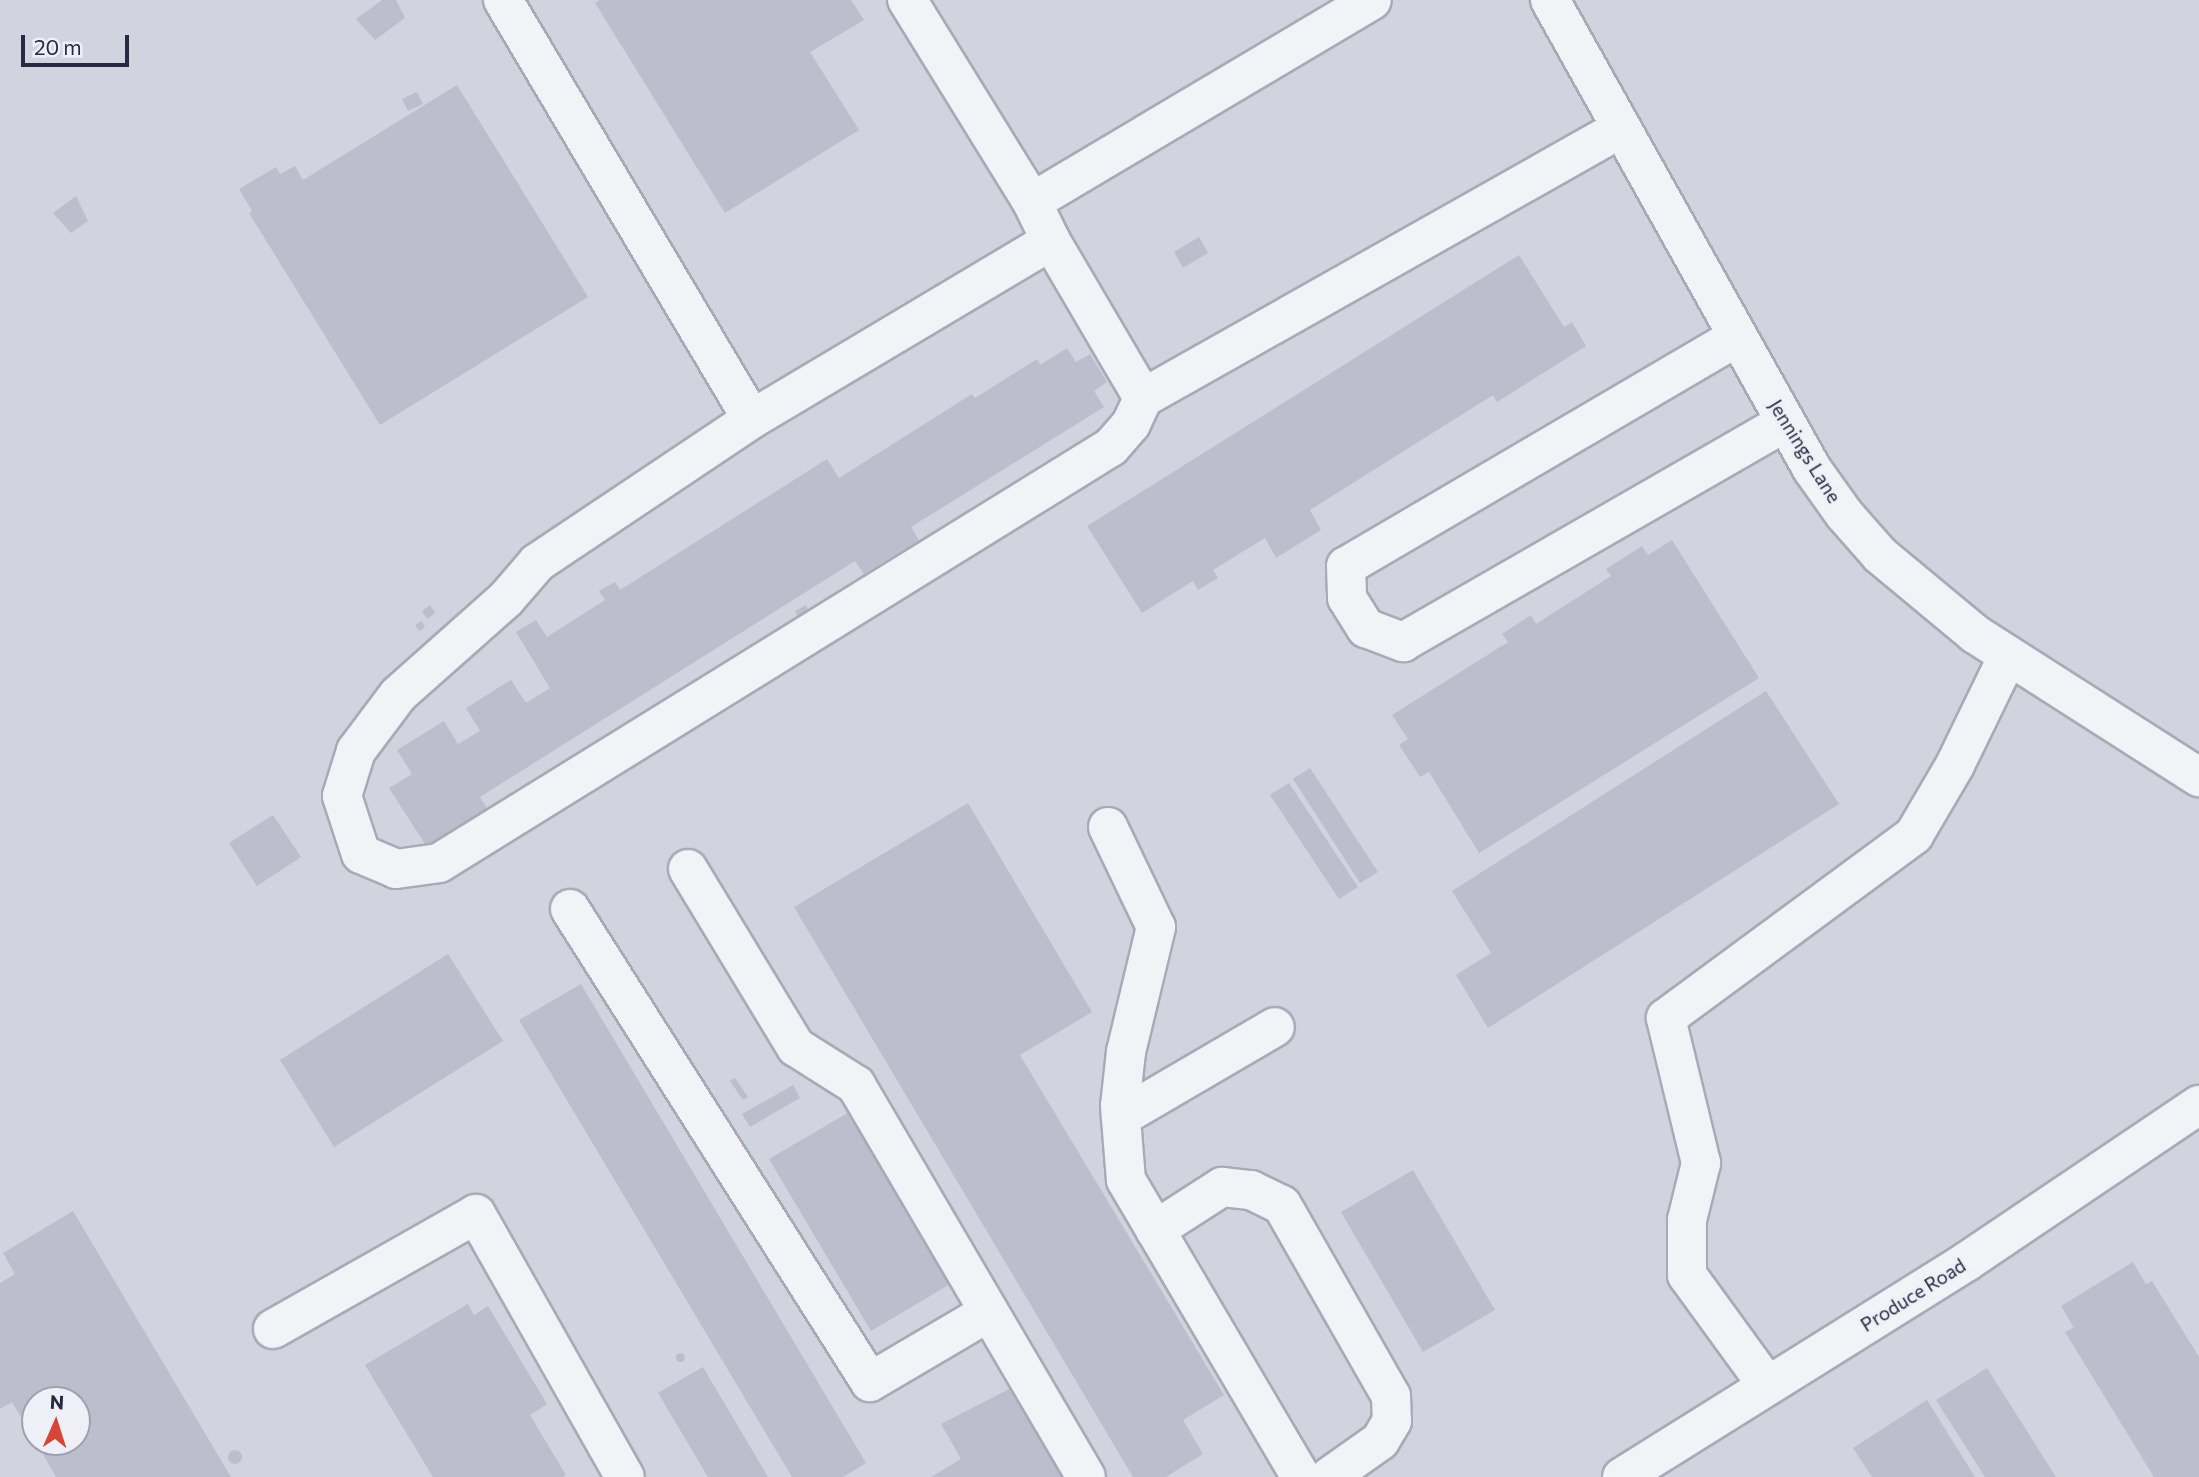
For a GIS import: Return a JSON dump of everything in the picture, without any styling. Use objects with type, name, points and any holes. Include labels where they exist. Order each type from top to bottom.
[{"type":"street","points":[[503,0],[752,419]]},
{"type":"street","points":[[907,0],[1032,202],[1051,241],[1143,398]]},
{"type":"street","points":[[1032,202],[1372,0]]},
{"type":"street","name":"Jennings Lane","points":[[1550,0],[1619,129],[1812,469],[1880,555],[2008,656],[2199,778]]},
{"type":"street","points":[[1051,241],[752,419],[537,563],[506,599],[398,695],[356,751],[342,796],[361,854],[396,869],[439,863],[1111,447],[1131,424],[1143,398],[1619,129]]},
{"type":"street","points":[[1737,337],[1346,566],[1347,598],[1366,628],[1403,642],[1785,422]]},
{"type":"street","points":[[1767,1385],[1687,1275],[1687,1220],[1700,1163],[1666,1018],[1914,835],[1955,765],[2008,656]]},
{"type":"street","points":[[1108,827],[1156,927],[1126,1052],[1121,1117],[1126,1180],[1301,1477]]},
{"type":"street","points":[[688,869],[796,1047],[856,1085],[1086,1477]]},
{"type":"street","points":[[570,909],[870,1382],[989,1312]]},
{"type":"street","points":[[1121,1117],[1275,1027]]},
{"type":"street","name":"Produce Road","points":[[1622,1477],[1662,1466],[1767,1385],[1966,1262],[2199,1105]]},
{"type":"street","points":[[1155,1230],[1222,1187],[1251,1190],[1282,1205],[1391,1396],[1392,1421],[1380,1441],[1329,1477]]},
{"type":"street","points":[[273,1329],[476,1214],[625,1477]]},
{"type":"shaded area","points":[[0,0],[2199,0],[2199,1477],[0,1477]]},
{"type":"building","points":[[382,0],[396,0],[405,18],[375,40],[356,19]]},
{"type":"building","points":[[600,0],[851,0],[864,20],[810,52],[859,130],[725,213],[595,3]]},
{"type":"building","points":[[457,85],[588,297],[380,425],[249,213],[252,211],[239,189],[276,167],[280,174],[295,166],[303,180]]},
{"type":"building","points":[[417,92],[423,104],[408,111],[402,99]]},
{"type":"building","points":[[76,196],[88,221],[71,233],[53,213]]},
{"type":"building","points":[[1199,237],[1208,253],[1183,268],[1174,252]]},
{"type":"building","points":[[1519,255],[1564,327],[1572,322],[1586,346],[1497,402],[1493,395],[1310,510],[1321,530],[1276,558],[1265,538],[1213,570],[1218,578],[1198,590],[1193,581],[1142,613],[1087,526]]},
{"type":"building","points":[[1067,348],[1076,362],[1090,354],[1107,382],[1094,391],[1104,407],[911,527],[919,540],[864,574],[855,561],[480,797],[494,820],[434,858],[389,788],[412,774],[397,750],[444,721],[458,744],[480,731],[466,708],[511,680],[526,703],[550,688],[516,632],[536,620],[547,637],[605,600],[599,591],[615,582],[620,590],[827,459],[839,478],[972,394],[975,398],[1037,359],[1040,365]]},
{"type":"building","points":[[1672,540],[1759,678],[1479,853],[1429,772],[1420,777],[1399,745],[1408,739],[1392,715],[1508,642],[1502,634],[1531,615],[1536,624],[1611,576],[1606,569],[1642,546],[1648,555]]},
{"type":"building","points":[[430,605],[435,613],[427,619],[422,611]]},
{"type":"building","points":[[806,605],[810,614],[799,620],[795,611]]},
{"type":"building","points":[[422,621],[425,628],[419,631],[415,625]]},
{"type":"building","points":[[1766,691],[1839,804],[1488,1028],[1456,975],[1491,953],[1452,891]]},
{"type":"building","points":[[1310,768],[1378,872],[1360,883],[1293,779]]},
{"type":"building","points":[[1289,783],[1358,887],[1339,899],[1270,795]]},
{"type":"building","points":[[968,803],[1092,1012],[1020,1055],[1224,1395],[1183,1420],[1203,1454],[1166,1477],[1133,1477],[794,907]]},
{"type":"building","points":[[273,815],[301,857],[257,886],[229,843]]},
{"type":"building","points":[[448,954],[503,1041],[334,1147],[280,1060]]},
{"type":"building","points":[[581,984],[866,1463],[843,1477],[792,1477],[519,1020]]},
{"type":"building","points":[[735,1078],[748,1097],[743,1100],[730,1081]]},
{"type":"building","points":[[793,1085],[800,1098],[750,1127],[742,1114]]},
{"type":"building","points":[[856,1108],[957,1280],[871,1331],[769,1159]]},
{"type":"building","points":[[1413,1170],[1495,1310],[1423,1352],[1341,1212]]},
{"type":"building","points":[[73,1211],[231,1477],[56,1477],[44,1456],[91,1456],[91,1386],[21,1386],[21,1417],[12,1402],[0,1409],[0,1283],[15,1274],[3,1253]]},
{"type":"building","points":[[2133,1262],[2146,1284],[2152,1281],[2199,1357],[2199,1477],[2154,1477],[2065,1332],[2074,1328],[2061,1306]]},
{"type":"building","points":[[468,1304],[474,1315],[488,1306],[547,1404],[530,1415],[566,1475],[563,1477],[433,1477],[365,1365]]},
{"type":"building","points":[[680,1352],[685,1357],[680,1362],[675,1357]]},
{"type":"building","points":[[703,1367],[768,1477],[708,1477],[658,1393]]},
{"type":"building","points":[[1987,1368],[2056,1477],[1985,1477],[1936,1400]]},
{"type":"building","points":[[1011,1388],[1064,1477],[931,1477],[961,1459],[941,1424]]},
{"type":"building","points":[[1927,1400],[1975,1477],[1872,1477],[1853,1448]]},
{"type":"building","points":[[235,1450],[240,1452],[240,1462],[235,1464],[230,1462],[228,1457],[230,1452]]}]
